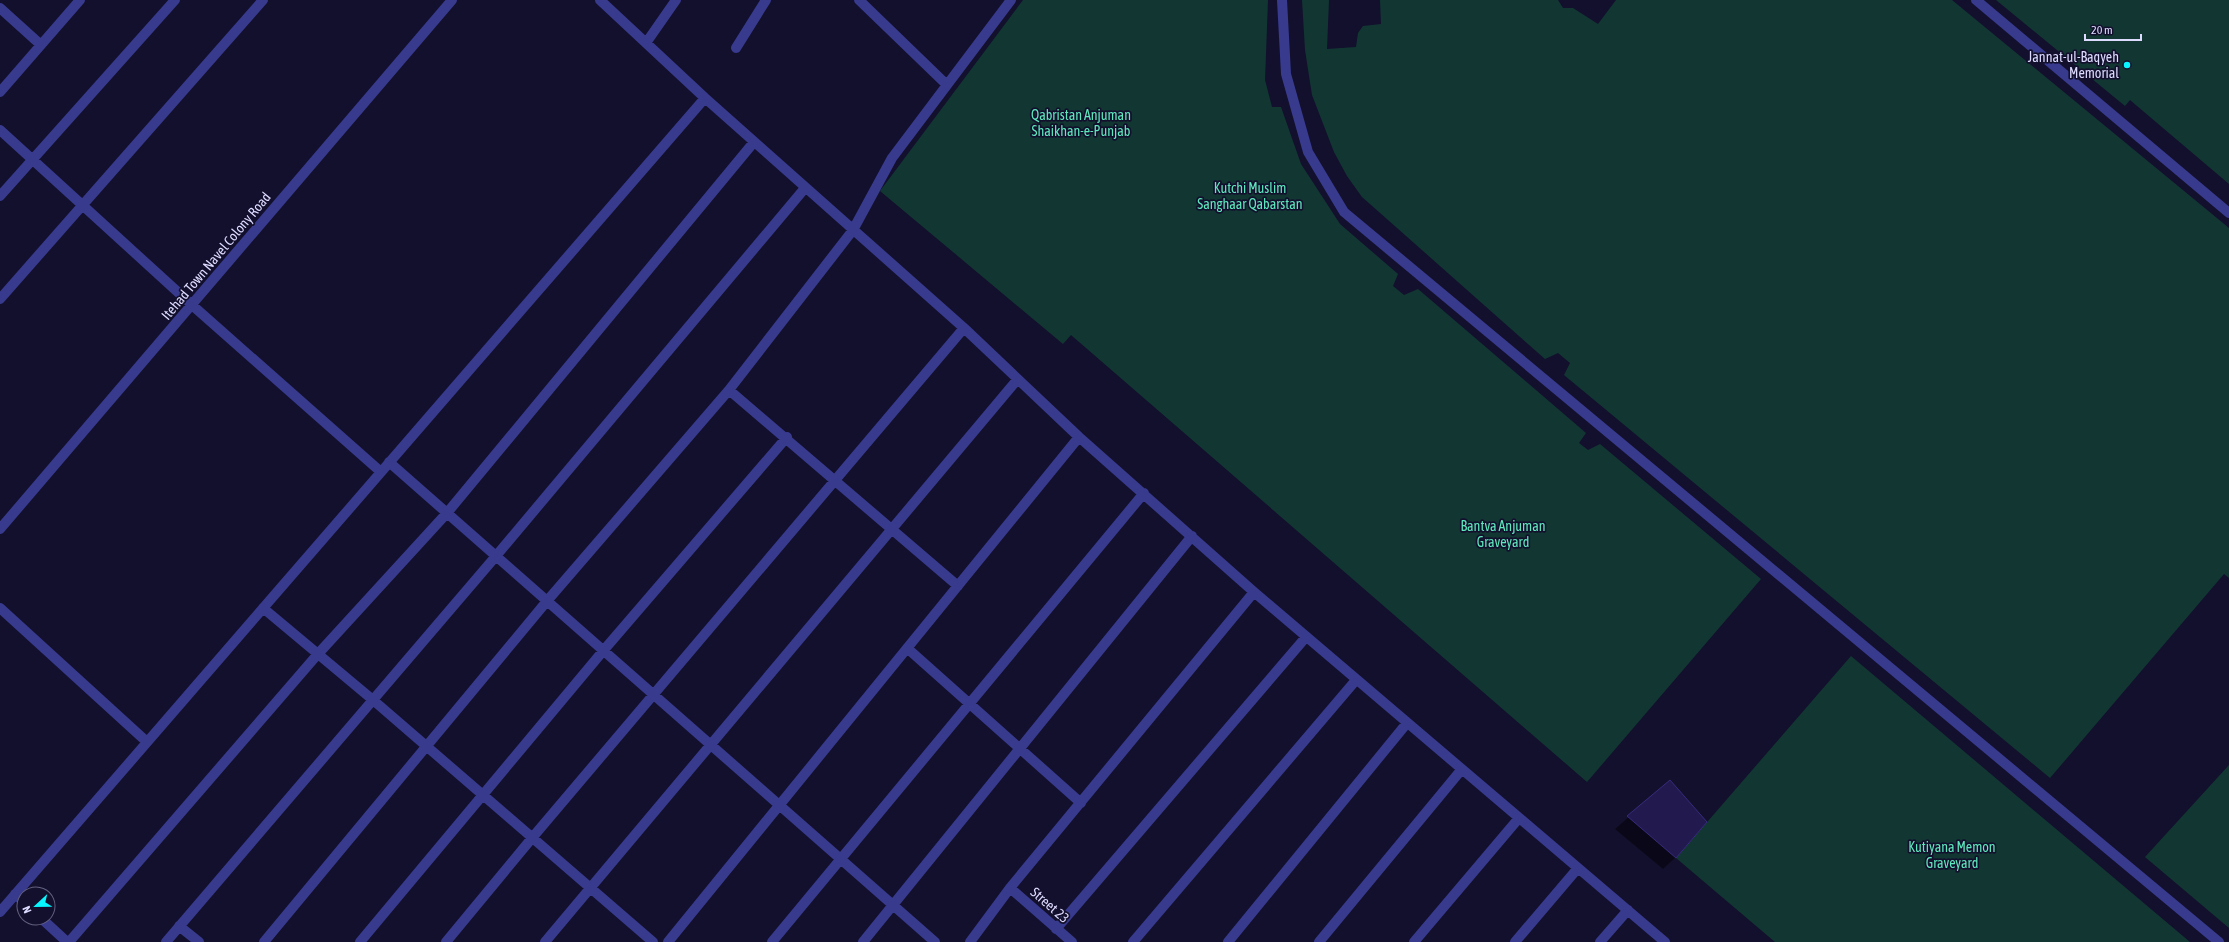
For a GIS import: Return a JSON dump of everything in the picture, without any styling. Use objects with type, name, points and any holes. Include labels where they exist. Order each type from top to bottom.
[{"type":"street","points":[[0,92],[80,0]]},
{"type":"street","points":[[0,196],[175,0]]},
{"type":"street","points":[[0,299],[263,0]]},
{"type":"street","name":"Itehad Town Navel Colony Road","points":[[0,529],[452,0]]},
{"type":"street","points":[[600,0],[704,98],[964,328],[1017,380],[1079,437],[1254,592],[1665,942]]},
{"type":"street","points":[[646,43],[676,0]]},
{"type":"street","points":[[736,48],[766,0]]},
{"type":"street","points":[[860,0],[947,85]]},
{"type":"street","points":[[264,942],[547,600],[729,390],[853,230],[892,158],[1011,0]]},
{"type":"street","points":[[1282,0],[1286,74],[1308,152],[1344,212],[2219,942]]},
{"type":"street","points":[[1976,0],[2229,213]]},
{"type":"street","points":[[0,8],[41,45]]},
{"type":"street","points":[[23,886],[704,98]]},
{"type":"street","points":[[0,130],[192,305],[381,472]]},
{"type":"street","points":[[50,926],[68,942],[318,654],[447,513],[754,142]]},
{"type":"street","points":[[166,942],[496,556],[806,188]]},
{"type":"street","points":[[446,942],[532,838],[964,328]]},
{"type":"street","points":[[545,942],[1017,380]]},
{"type":"street","points":[[729,390],[787,437],[958,586]]},
{"type":"street","points":[[362,941],[482,795],[787,437]]},
{"type":"street","points":[[668,942],[1079,437]]},
{"type":"street","points":[[389,462],[935,942]]},
{"type":"street","points":[[772,942],[971,704],[1144,493]]},
{"type":"street","points":[[863,942],[1021,750],[1192,536]]},
{"type":"street","points":[[970,942],[1010,888],[1081,804],[1254,592]]},
{"type":"street","points":[[0,608],[147,742]]},
{"type":"street","points":[[263,608],[373,700],[653,942]]},
{"type":"street","points":[[1056,929],[1306,637]]},
{"type":"street","points":[[907,648],[1081,804]]},
{"type":"street","points":[[1133,942],[1356,680]]},
{"type":"street","points":[[1228,942],[1407,723]]},
{"type":"street","points":[[1319,942],[1462,769]]},
{"type":"street","points":[[1414,942],[1519,818]]},
{"type":"street","points":[[1515,942],[1578,868]]},
{"type":"street","name":"Street 23","points":[[1010,888],[1072,942]]},
{"type":"street","points":[[0,912],[16,894]]},
{"type":"street","points":[[1600,942],[1628,910]]},
{"type":"street","points":[[180,926],[199,942]]},
{"type":"green space","points":[[1023,0],[1268,0],[1265,80],[1272,107],[1281,107],[1301,164],[1340,224],[1398,274],[1393,286],[1404,295],[1418,289],[1586,433],[1579,443],[1588,450],[1600,444],[1761,579],[1587,782],[1071,335],[1063,344],[880,191]]},
{"type":"green space","points":[[1302,0],[1329,0],[1327,49],[1356,47],[1358,33],[1363,26],[1381,24],[1380,0],[1558,0],[1563,8],[1573,8],[1598,24],[1616,0],[1952,0],[2229,228],[2229,578],[2224,574],[2050,778],[1564,375],[1570,363],[1558,353],[1545,359],[1362,197],[1347,176],[1334,152],[1312,95],[1305,50]]},
{"type":"green space","points":[[1996,0],[2229,0],[2229,184],[2130,100],[2125,106]]},
{"type":"green space","name":"Kutiyana Memon Graveyard","points":[[1851,656],[2190,942],[1775,942],[1676,858]]},
{"type":"green space","points":[[2229,765],[2229,928],[2145,857]]},
{"type":"building","points":[[1670,780],[1707,822],[1676,858],[1627,816]]},
{"type":"place","name":"Jannat-ul-Baqyeh Memorial","points":[[2127,65]]},
{"type":"park label","name":"Qabristan Anjuman Shaikhan-e-Punjab","points":[[1081,124]]},
{"type":"park label","name":"Kutchi Muslim Sanghaar Qabarstan","points":[[1250,196]]},
{"type":"park label","name":"Bantva Anjuman Graveyard","points":[[1503,534]]}]
